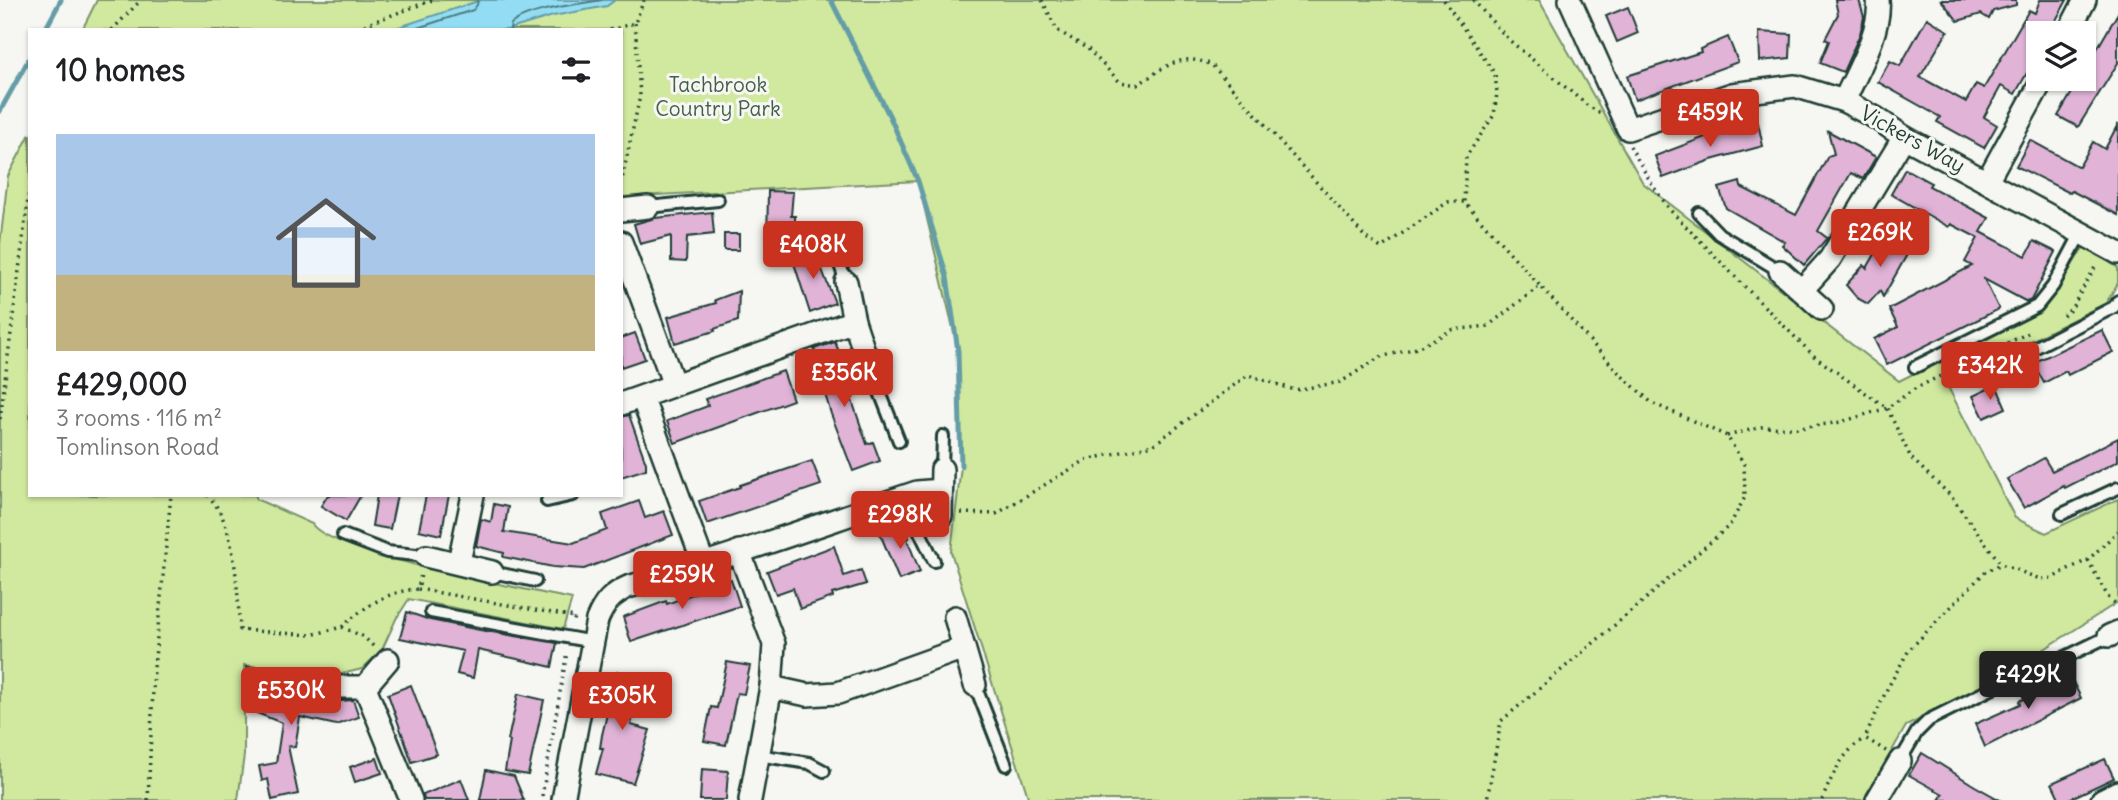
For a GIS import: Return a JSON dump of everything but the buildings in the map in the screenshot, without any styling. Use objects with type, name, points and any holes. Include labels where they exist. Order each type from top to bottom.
[{"type":"street","name":"Vickers Way","points":[[1570,0],[1628,129],[1732,94],[1796,86],[1844,101],[1877,118],[1905,137],[2118,253]]},
{"type":"street","points":[[1844,101],[1873,36],[1878,0]]},
{"type":"street","points":[[2074,21],[2085,0]]},
{"type":"street","points":[[1987,181],[2036,91]]},
{"type":"street","points":[[1802,290],[1830,259],[1905,137]]},
{"type":"street","points":[[623,210],[648,207]]},
{"type":"street","points":[[623,247],[674,385]]},
{"type":"street","points":[[1780,271],[1822,309]]},
{"type":"street","points":[[846,282],[854,321],[865,354]]},
{"type":"street","points":[[704,565],[631,400],[854,321]]},
{"type":"street","points":[[942,468],[941,490],[951,515]]},
{"type":"street","points":[[563,800],[601,609],[617,592],[907,495],[941,490]]},
{"type":"street","points":[[459,562],[473,497]]},
{"type":"street","points":[[739,551],[774,644],[771,687],[750,800]]},
{"type":"street","points":[[426,556],[492,572]]},
{"type":"street","points":[[955,617],[975,685]]},
{"type":"street","points":[[771,687],[807,695],[838,693],[964,648]]},
{"type":"street","points":[[328,687],[365,687],[388,660]]},
{"type":"street","points":[[365,687],[411,800]]},
{"type":"street","points":[[1885,797],[1900,761]]},
{"type":"street","points":[[2102,800],[2118,792]]},
{"type":"lane","points":[[648,207],[718,200]]},
{"type":"lane","points":[[1699,213],[1719,234],[1780,271]]},
{"type":"lane","points":[[1915,366],[2037,306],[2053,286],[2081,233]]},
{"type":"lane","points":[[831,239],[846,282]]},
{"type":"lane","points":[[1976,378],[2114,307],[2118,301]]},
{"type":"lane","points":[[865,354],[899,441]]},
{"type":"lane","points":[[942,468],[943,436]]},
{"type":"lane","points":[[2062,514],[2118,488]]},
{"type":"lane","points":[[907,495],[915,522],[934,561]]},
{"type":"lane","points":[[547,501],[564,497]]},
{"type":"lane","points":[[343,535],[387,552],[426,556]]},
{"type":"lane","points":[[492,572],[536,581]]},
{"type":"lane","points":[[430,612],[593,642]]},
{"type":"lane","points":[[2047,666],[2113,634]]},
{"type":"lane","points":[[289,682],[328,687]]},
{"type":"lane","points":[[975,685],[1006,765]]},
{"type":"lane","points":[[1900,761],[1917,732],[1929,720],[1993,688]]},
{"type":"lane","points":[[758,755],[809,763],[824,771]]},
{"type":"path","points":[[115,28],[141,0]]},
{"type":"path","points":[[356,28],[433,0]]},
{"type":"path","points":[[623,174],[639,96],[635,23],[643,0]]},
{"type":"path","points":[[1042,0],[1057,30],[1088,49],[1120,82],[1137,85],[1183,58],[1199,59],[1212,65],[1366,238],[1381,248],[1448,202],[1464,202]]},
{"type":"path","points":[[1444,0],[1495,74],[1497,93],[1494,115],[1466,157],[1464,202],[1620,374],[1652,403],[1727,436],[1744,464],[1745,475],[1745,497],[1730,525],[1501,721],[1487,800]]},
{"type":"path","points":[[1473,0],[1508,39],[1588,106],[1607,118]]},
{"type":"path","points":[[617,28],[635,23]]},
{"type":"path","points":[[1629,145],[1670,209],[1752,295],[1815,357],[1887,408],[1911,458],[1950,495],[2001,564],[2040,579],[2053,578],[2088,561],[2118,531]]},
{"type":"path","points":[[0,419],[28,200]]},
{"type":"path","points":[[951,515],[996,513],[1086,460],[1153,445],[1248,375],[1295,390],[1341,382],[1380,357],[1417,348],[1452,330],[1488,326],[1540,286]]},
{"type":"path","points":[[1727,436],[1761,427],[1799,428],[1841,422],[1887,408]]},
{"type":"path","points":[[148,800],[155,667],[171,497]]},
{"type":"path","points":[[208,497],[216,503],[235,555],[240,630],[311,635],[342,627],[359,611],[384,597],[403,590],[418,589],[575,617],[542,800]]},
{"type":"path","points":[[418,589],[426,556]]},
{"type":"path","points":[[2088,561],[2108,597],[2118,607]]},
{"type":"path","points":[[1822,800],[1835,771],[1849,751],[1865,738],[1887,689],[1909,650],[1985,572],[2001,564]]},
{"type":"path","points":[[342,627],[364,637],[388,660]]},
{"type":"path","points":[[1865,738],[1900,761]]},
{"type":"green space","name":"Tachbrook Country Park","points":[[97,0],[1539,0],[1643,183],[1899,381],[2046,306],[2085,245],[2118,268],[2118,283],[2106,303],[1946,383],[2015,518],[2046,533],[2118,499],[2118,602],[1979,691],[1906,726],[1864,800],[1029,800],[951,552],[961,466],[957,345],[918,181],[623,197],[623,28],[83,28]]},
{"type":"green space","points":[[28,138],[28,497],[256,497],[354,547],[433,569],[572,599],[563,629],[409,599],[396,619],[382,650],[362,669],[329,677],[244,665],[244,755],[238,800],[0,800],[0,244],[8,176]]},
{"type":"water","points":[[481,0],[615,0],[607,6],[553,16],[514,28],[396,28]]},
{"type":"waterway","points":[[46,28],[61,0]]},
{"type":"waterway","points":[[831,0],[890,117],[918,181],[947,277],[958,351],[961,466]]},
{"type":"waterway","points":[[0,111],[28,61]]}]
